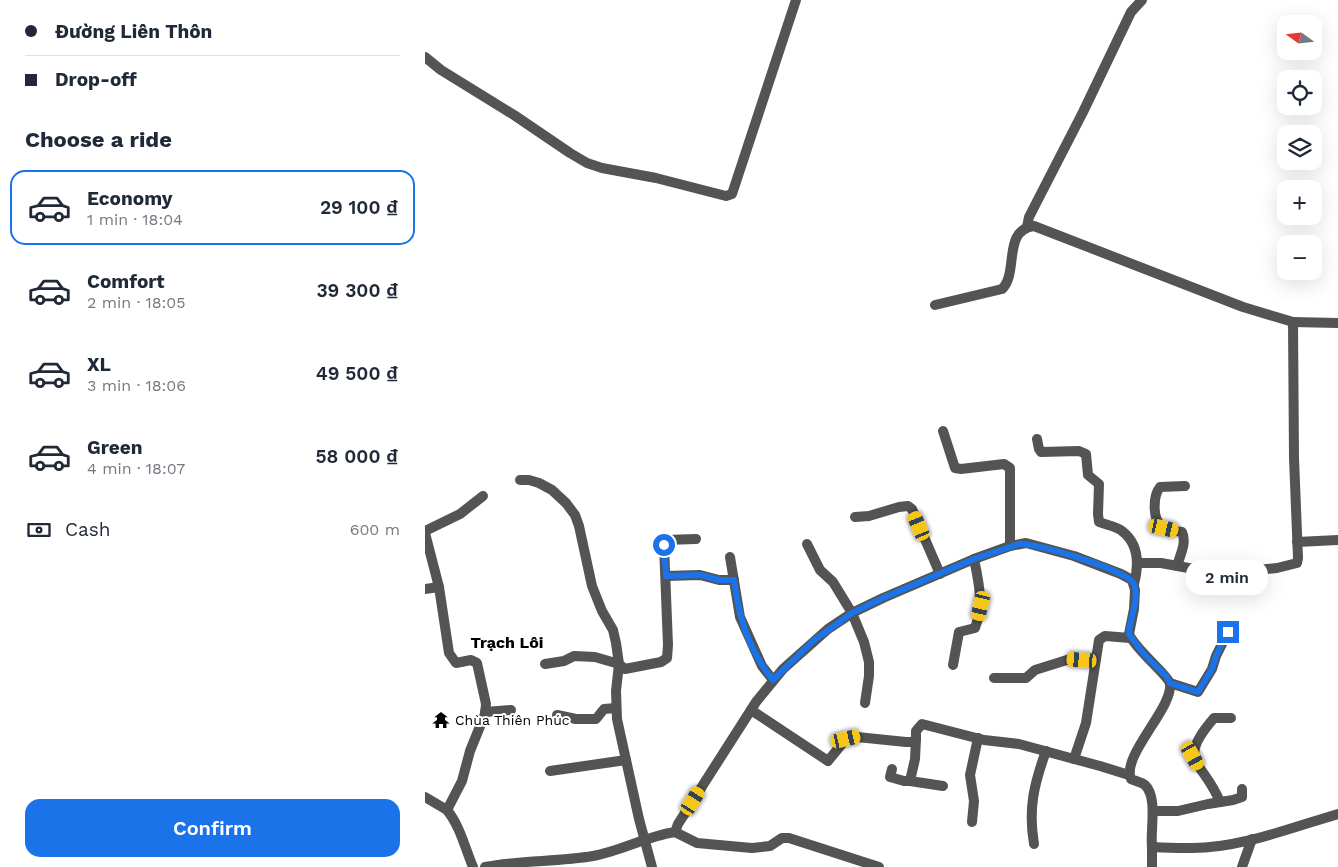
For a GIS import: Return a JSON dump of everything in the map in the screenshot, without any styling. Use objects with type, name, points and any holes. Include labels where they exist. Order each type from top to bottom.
[{"type":"street","points":[[425,57],[441,70],[587,162],[603,168],[656,178],[726,196],[732,194],[796,0]]},
{"type":"street","points":[[1027,227],[1029,217],[1083,112],[1131,12],[1142,0]]},
{"type":"street","points":[[935,305],[1002,289],[1008,282],[1017,236],[1027,227],[1034,226],[1243,307],[1293,322],[1338,323]]},
{"type":"street","points":[[1138,563],[1161,563],[1209,571],[1236,572],[1295,565],[1298,558],[1294,458],[1293,322]]},
{"type":"street","points":[[943,431],[955,468],[1004,464],[1010,468],[1010,546]]},
{"type":"street","points":[[1037,440],[1041,452],[1079,450],[1085,454],[1088,474],[1099,484],[1099,522],[1122,531],[1135,550],[1138,563],[1134,584],[1134,609],[1129,631],[1130,638],[1167,677],[1170,683],[1166,701],[1141,742],[1129,775]]},
{"type":"street","points":[[520,480],[534,482],[552,490],[566,503],[575,515],[579,526],[592,586],[602,611],[613,630],[619,664],[616,684],[616,708],[644,840],[652,867]]},
{"type":"street","points":[[1177,566],[1184,542],[1183,535],[1182,532],[1164,528],[1159,523],[1155,500],[1160,487],[1185,486]]},
{"type":"street","points":[[447,810],[462,781],[486,704],[477,663],[471,660],[456,663],[449,654],[439,588],[425,532],[460,514],[483,496]]},
{"type":"street","points":[[855,516],[869,516],[909,506],[912,509],[939,574]]},
{"type":"street","points":[[545,664],[564,661],[574,656],[595,657],[619,664],[625,669],[661,662],[667,658],[665,540],[695,539]]},
{"type":"street","points":[[1297,542],[1338,540]]},
{"type":"street","points":[[675,832],[678,824],[751,710],[773,680],[813,641],[852,613],[974,559],[1010,546],[1026,543],[1052,549],[1121,574],[1132,580],[1134,584]]},
{"type":"street","points":[[807,544],[821,570],[833,582],[852,613],[864,642],[869,662],[865,703]]},
{"type":"street","points":[[730,557],[740,617],[762,666],[773,680]]},
{"type":"street","points":[[953,665],[957,636],[963,630],[975,628],[981,606],[974,559]]},
{"type":"street","points":[[666,576],[700,575],[719,580],[734,580]]},
{"type":"street","points":[[425,589],[439,588]]},
{"type":"street","points":[[1170,683],[1198,692],[1212,669],[1228,632]]},
{"type":"street","points":[[1073,759],[1086,723],[1097,645],[1102,637],[1105,636],[1130,638]]},
{"type":"street","points":[[994,678],[1026,678],[1035,670],[1070,659],[1095,661]]},
{"type":"street","points":[[557,714],[576,719],[596,719],[603,710],[616,708]]},
{"type":"street","points":[[485,712],[511,710]]},
{"type":"street","points":[[751,710],[828,760],[846,739],[857,737],[906,742],[914,742],[916,739]]},
{"type":"street","points":[[1220,802],[1214,787],[1193,756],[1195,744],[1214,718],[1231,718]]},
{"type":"street","points":[[910,781],[915,759],[916,730],[923,724],[978,738],[1019,744],[1129,775],[1146,786],[1151,798],[1153,811],[1152,867]]},
{"type":"street","points":[[972,822],[974,801],[970,775],[978,738]]},
{"type":"street","points":[[1033,844],[1030,822],[1034,788],[1046,751]]},
{"type":"street","points":[[550,771],[626,760]]},
{"type":"street","points":[[892,769],[890,777],[904,781],[943,786]]},
{"type":"street","points":[[1153,811],[1178,811],[1233,800],[1242,797],[1242,789]]},
{"type":"street","points":[[425,797],[447,810],[459,831],[473,867]]},
{"type":"street","points":[[1152,847],[1211,847],[1252,839],[1338,814]]},
{"type":"street","points":[[485,867],[595,856],[661,834],[675,832],[697,842],[752,848],[770,846],[783,838],[789,838],[879,867]]},
{"type":"street","points":[[1242,867],[1252,839]]},
{"type":"street","points":[[590,867],[595,856]]},
{"type":"place","name":"Chùa Thiên Phúc","points":[[441,720]]},
{"type":"district","name":"Trạch Lôi","points":[[507,642]]},
{"type":"route","points":[[664,545],[666,576],[700,575],[719,580],[734,580],[740,617],[754,652],[773,680],[813,641],[852,613],[974,559],[1010,546],[1026,543],[1074,556],[1132,580],[1135,590],[1134,609],[1129,631],[1130,638],[1157,669],[1167,677],[1170,683],[1198,692],[1214,666],[1216,656],[1228,632]]}]
